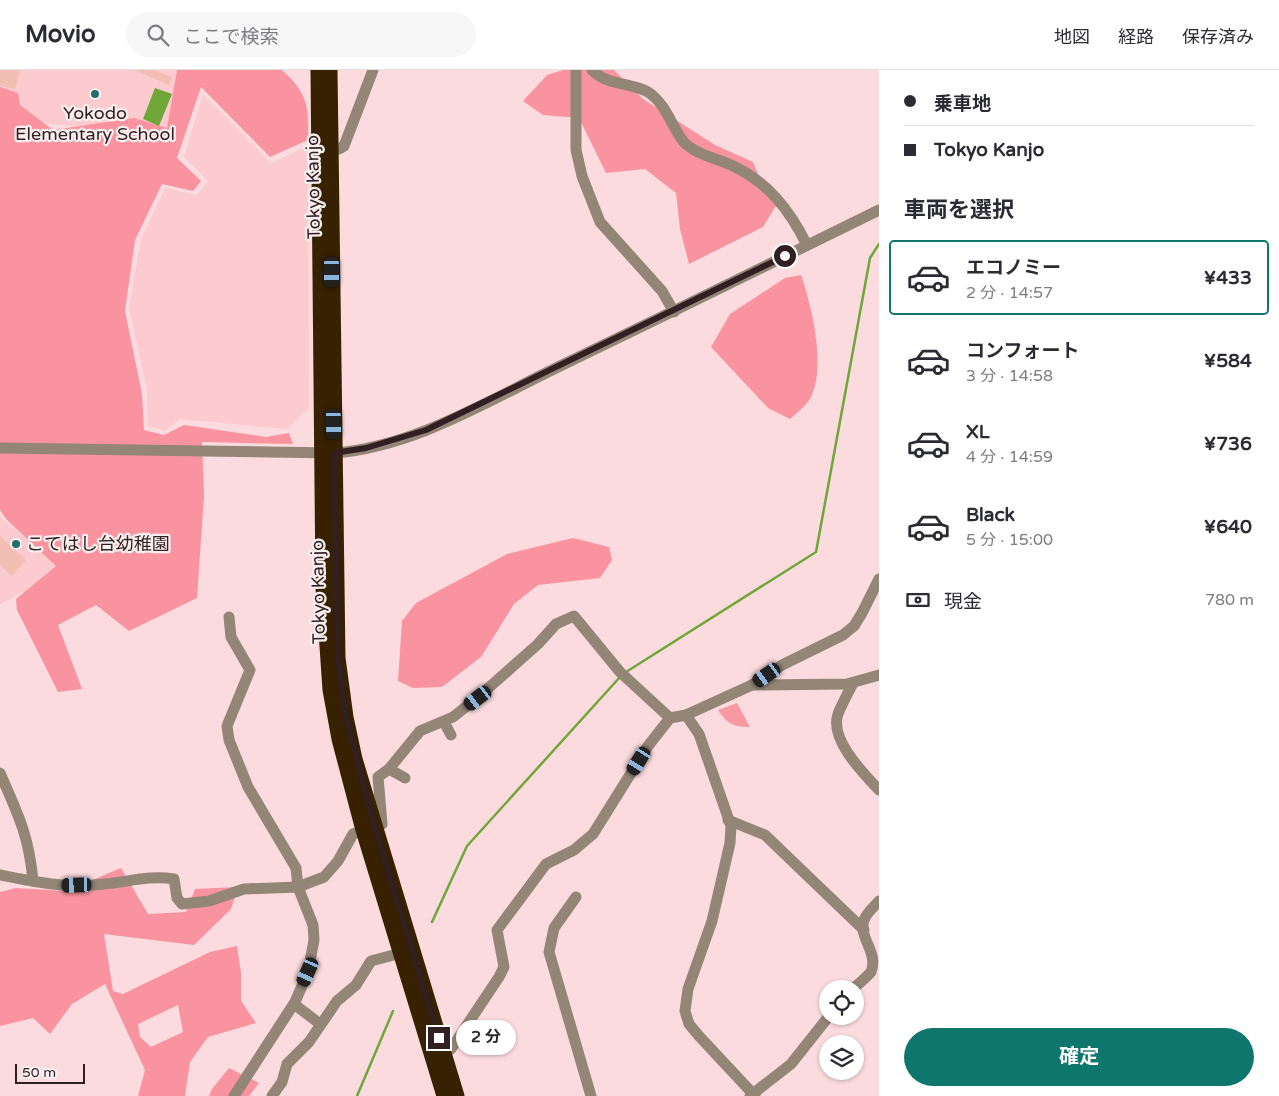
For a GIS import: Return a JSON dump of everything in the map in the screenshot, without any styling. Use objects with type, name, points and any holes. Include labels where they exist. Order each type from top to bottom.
[{"type":"highway","name":"Tokyo Kanjo","points":[[318,70],[325,149]]},
{"type":"highway","name":"Tokyo Kanjo","points":[[330,70],[325,149],[328,453],[338,658],[346,717],[368,828],[401,953],[437,1054],[457,1096]]},
{"type":"highway","name":"Tokyo Kanjo","points":[[368,828],[437,1054],[444,1096]]},
{"type":"street","points":[[325,149],[339,149],[344,146],[373,70]]},
{"type":"street","points":[[576,70],[576,150],[582,176],[600,222],[662,291],[674,312]]},
{"type":"street","points":[[592,70],[599,76],[612,82],[638,88],[650,94],[664,108],[684,141],[700,153],[746,172],[771,190],[798,227],[807,245]]},
{"type":"street","points":[[0,448],[328,453],[366,448],[426,430],[674,312],[879,210]]},
{"type":"street","points":[[437,1054],[451,1049],[500,977],[504,967],[497,930],[546,864],[574,850],[593,834],[648,746],[670,718],[686,715],[752,685],[782,665],[843,635],[854,626],[879,580]]},
{"type":"street","points":[[0,876],[64,886],[104,884],[140,878],[174,879],[177,898],[182,904],[209,901],[244,889],[298,887],[327,875],[353,834],[382,824],[383,818],[378,777],[389,769],[420,731],[444,722],[478,698],[538,644],[556,624],[574,616],[623,675],[670,718]]},
{"type":"street","points":[[230,617],[231,637],[250,670],[227,726],[228,740],[248,787],[296,868],[298,887],[313,925],[314,940],[308,972],[294,1004],[234,1096]]},
{"type":"street","points":[[752,685],[792,684],[830,686],[853,683],[879,674]]},
{"type":"street","points":[[853,683],[837,716],[838,737],[865,775],[879,790]]},
{"type":"street","points":[[686,715],[701,739],[730,826],[730,844],[712,921],[688,989],[685,1011],[688,1024],[752,1095],[791,1064],[823,1025]]},
{"type":"street","points":[[444,722],[451,735]]},
{"type":"street","points":[[389,769],[405,778]]},
{"type":"street","points":[[0,773],[26,831],[30,848],[33,881]]},
{"type":"street","points":[[728,820],[765,835],[864,930]]},
{"type":"street","points":[[576,897],[554,928],[549,952],[591,1096]]},
{"type":"street","points":[[862,980],[871,971],[875,963],[875,954],[864,930],[863,922],[867,914],[879,901]]},
{"type":"street","points":[[272,1096],[282,1082],[287,1064],[309,1042],[337,1001],[356,985],[371,961],[401,953]]},
{"type":"street","points":[[294,1004],[320,1024]]},
{"type":"shaded area","name":"Yokodo Elementary School","points":[[0,70],[197,70],[175,138],[0,118]]},
{"type":"shaded area","points":[[177,70],[282,70],[297,86],[305,101],[308,118],[308,140],[270,157],[201,87],[177,158],[201,181],[193,191],[162,184],[135,240],[125,311],[142,394],[144,430],[164,435],[184,425],[266,437],[289,433],[293,444],[202,442],[204,496],[197,598],[129,631],[96,605],[58,625],[82,689],[58,692],[17,610],[16,599],[56,566],[6,519],[0,510],[0,87],[18,93],[20,105],[53,130],[134,118],[167,128]]},
{"type":"shaded area","points":[[563,70],[614,70],[643,99],[715,145],[753,162],[761,181],[777,204],[763,227],[689,264],[680,229],[676,193],[645,169],[606,173],[579,118],[543,115],[523,101],[547,75]]},
{"type":"shaded area","points":[[155,88],[172,94],[159,126],[143,119]]},
{"type":"shaded area","points":[[203,94],[271,163],[308,146],[309,407],[287,429],[180,419],[165,431],[148,426],[147,390],[129,308],[141,240],[165,188],[196,195],[208,181],[184,157]]},
{"type":"shaded area","points":[[801,275],[816,336],[817,369],[811,397],[790,419],[768,408],[711,347],[730,314],[785,278]]},
{"type":"shaded area","name":"こてはし台幼稚園","points":[[0,516],[63,572],[0,604]]},
{"type":"shaded area","points":[[573,538],[609,547],[612,560],[600,578],[538,585],[514,604],[481,657],[442,687],[413,688],[398,681],[402,621],[416,603],[507,554]]},
{"type":"shaded area","points":[[737,703],[750,727],[731,724],[718,710]]},
{"type":"shaded area","points":[[121,868],[148,914],[186,912],[195,889],[238,887],[231,909],[194,945],[104,934],[113,991],[123,994],[210,952],[237,946],[241,973],[241,1001],[256,1023],[208,1037],[190,1062],[185,1096],[138,1096],[145,1070],[105,984],[72,1004],[50,1034],[33,1018],[0,1026],[0,892],[16,888],[66,891]],"holes":[[[178,1005],[183,1032],[151,1047],[140,1037],[138,1024]]]},
{"type":"shaded area","points":[[229,1068],[259,1083],[249,1096],[209,1096],[212,1089]]},
{"type":"building","points":[[0,70],[20,70],[15,89],[0,86]]},
{"type":"building","points":[[134,70],[154,70],[172,77],[169,85]]},
{"type":"building","points":[[0,536],[26,560],[12,576],[0,565]]},
{"type":"waterway","points":[[626,672],[816,552],[870,258],[879,244]]},
{"type":"waterway","points":[[432,922],[467,846],[620,677]]},
{"type":"waterway","points":[[357,1096],[393,1011]]},
{"type":"place","name":"Yokodo Elementary School","points":[[95,94]]},
{"type":"place","name":"こてはし台幼稚園","points":[[16,544]]},
{"type":"route","points":[[439,1038],[374,825],[355,759],[346,717],[338,658],[334,453],[366,448],[412,436],[426,430],[785,256]]}]
